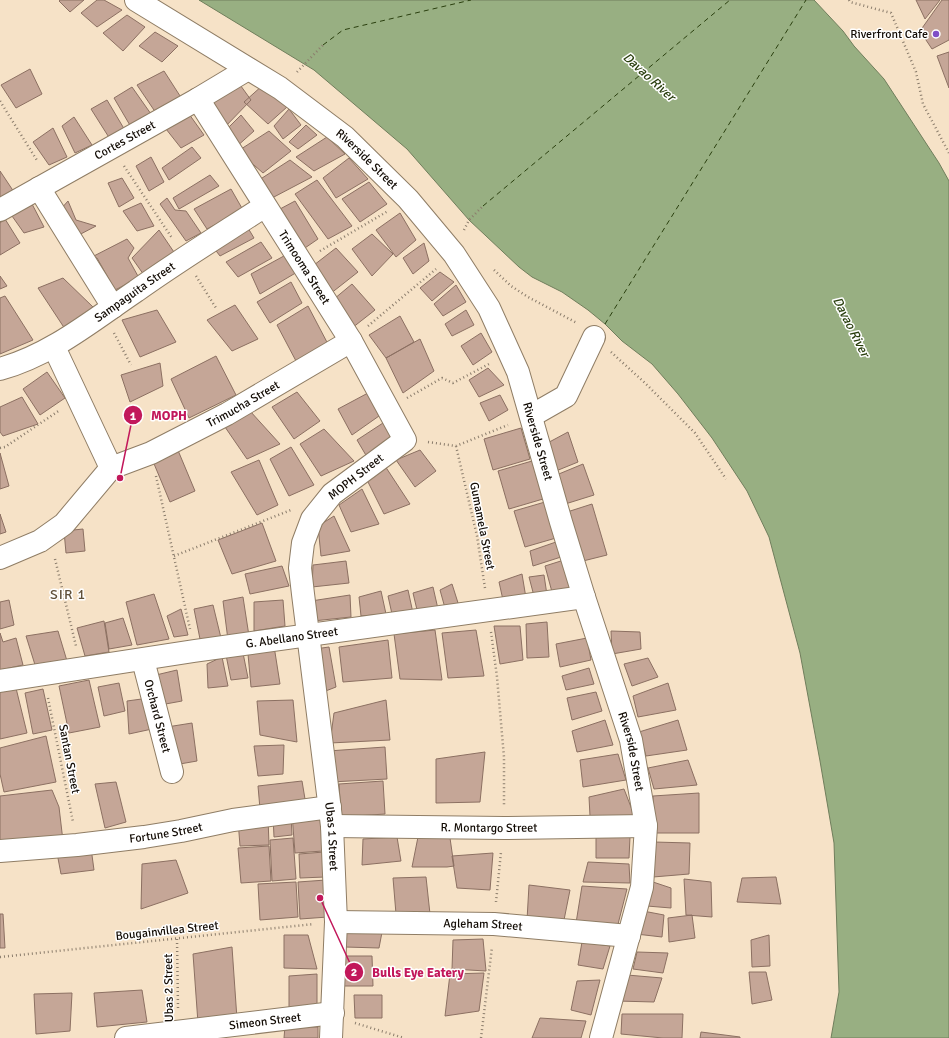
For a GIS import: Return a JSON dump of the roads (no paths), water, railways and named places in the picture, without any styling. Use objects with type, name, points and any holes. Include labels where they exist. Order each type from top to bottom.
[{"type":"street","name":"Riverside Street","points":[[136,0],[280,88],[345,137],[408,200],[458,245],[510,353],[518,372],[539,448],[584,597],[632,740],[646,826],[642,887],[601,1038]]},
{"type":"street","name":"Cortes Street","points":[[0,210],[198,99],[248,69]]},
{"type":"street","name":"Trimooma Street","points":[[198,99],[302,262],[350,341],[405,440]]},
{"type":"street","points":[[45,184],[108,310]]},
{"type":"street","name":"Sampaguita Street","points":[[0,369],[16,365],[54,347],[184,257],[265,206]]},
{"type":"street","points":[[531,416],[566,396],[594,337]]},
{"type":"street","name":"Trimucha Street","points":[[0,558],[40,541],[64,524],[111,468],[151,453],[227,414],[350,341]]},
{"type":"street","points":[[54,347],[111,468]]},
{"type":"street","name":"MOPH Street","points":[[308,636],[300,568],[303,543],[312,519],[332,494],[405,440]]},
{"type":"street","name":"G. Abellano Street","points":[[0,681],[82,670],[194,651],[584,597]]},
{"type":"street","name":"Ubas 1 Street","points":[[308,636],[331,817],[336,922],[332,1038]]},
{"type":"street","name":"Orchard Street","points":[[143,660],[172,772]]},
{"type":"street","name":"R. Montargo Street","points":[[331,817],[504,828],[646,826]]},
{"type":"street","name":"Fortune Street","points":[[0,851],[78,845],[144,837],[233,820],[331,817]]},
{"type":"street","name":"Agleham Street","points":[[336,922],[494,924],[629,936]]},
{"type":"street","name":"Simeon Street","points":[[126,1038],[333,1015]]},
{"type":"water","name":"Davao River","points":[[199,0],[814,0],[884,79],[939,163],[949,181],[949,1038],[831,1038],[839,992],[834,843],[800,653],[769,537],[747,491],[712,438],[678,394],[652,364],[622,341],[588,310],[562,292],[532,277],[519,267],[469,220],[407,149],[314,70]]},
{"type":"place","name":"Riverfront Cafe","points":[[936,34]]},
{"type":"place","name":"MOPH","points":[[120,478]]},
{"type":"place","name":"Bulls Eye Eatery","points":[[320,898]]},
{"type":"district","name":"SIR 1","points":[[68,594]]}]
